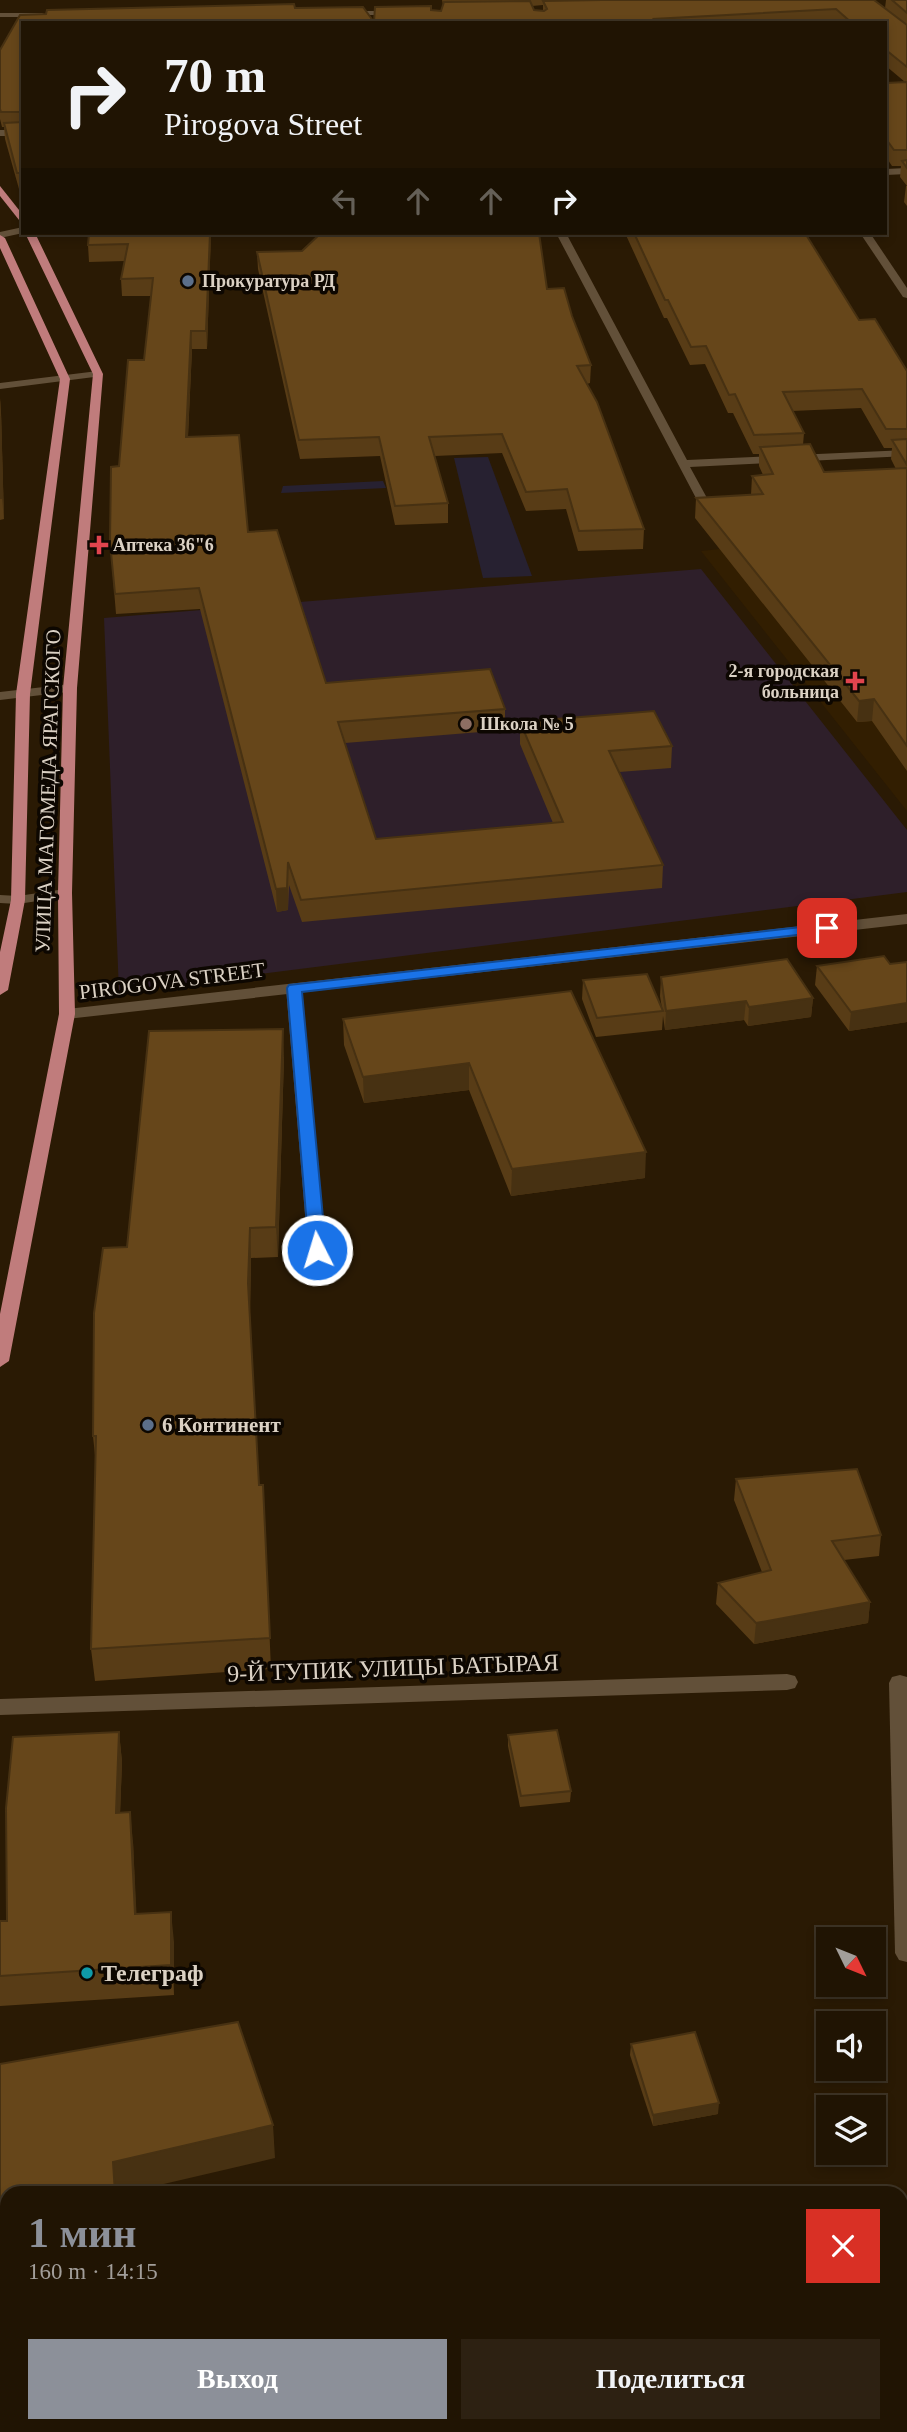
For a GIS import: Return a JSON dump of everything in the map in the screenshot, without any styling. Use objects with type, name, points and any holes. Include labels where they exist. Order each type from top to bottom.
[{"type":"main road","points":[[1,193],[21,219]]},
{"type":"main road","points":[[31,235],[97,374]]},
{"type":"main road","points":[[0,236],[65,379]]},
{"type":"main road","name":"УЛИЦА МАГОМЕДА ЯРАГСКОГО","points":[[0,1361],[67,1014],[65,893],[70,688],[97,374]]},
{"type":"main road","name":"УЛИЦА МАГОМЕДА ЯРАГСКОГО","points":[[0,990],[18,900],[23,694],[65,379]]},
{"type":"street","points":[[327,13],[409,13]]},
{"type":"street","points":[[0,15],[55,15]]},
{"type":"street","points":[[0,133],[21,133]]},
{"type":"street","points":[[887,172],[907,171]]},
{"type":"street","points":[[0,236],[21,231]]},
{"type":"street","points":[[562,235],[701,498]]},
{"type":"street","points":[[866,235],[907,295]]},
{"type":"street","points":[[0,386],[97,374]]},
{"type":"street","points":[[685,464],[907,453]]},
{"type":"street","points":[[0,696],[70,688]]},
{"type":"street","points":[[0,900],[65,893]]},
{"type":"street","name":"PIROGOVA STREET","points":[[67,1014],[907,919]]},
{"type":"street","points":[[294,988],[317,1250]]},
{"type":"street","name":"9-Й ТУПИК УЛИЦЫ БАТЫРАЯ","points":[[0,1707],[787,1682]]},
{"type":"street","points":[[900,1684],[907,1953]]},
{"type":"shaded area","points":[[488,457],[532,576],[483,578],[454,458]]},
{"type":"shaded area","points":[[383,481],[386,488],[281,493],[283,486]]},
{"type":"shaded area","name":"2-я городская больница","points":[[907,529],[907,811],[701,551]]},
{"type":"shaded area","name":"Школа № 5","points":[[701,569],[907,830],[907,892],[119,992],[104,618]]},
{"type":"building","points":[[874,0],[907,25],[907,67],[887,51],[887,21],[850,21],[836,9],[654,19],[656,21],[374,21],[375,7],[431,6],[431,10],[441,11],[444,2],[530,1],[534,10],[544,11],[547,9],[543,1]]},
{"type":"building","points":[[892,0],[907,0],[907,13]]},
{"type":"building","points":[[294,4],[295,8],[363,7],[373,21],[21,21],[21,112],[1,112],[0,109],[0,50],[20,15],[46,14],[47,10]]},
{"type":"building","points":[[907,82],[907,150],[894,150],[887,140],[887,83]]},
{"type":"building","points":[[21,122],[21,173],[17,173],[4,123]]},
{"type":"building","points":[[89,235],[210,235],[206,331],[191,331],[186,437],[239,435],[248,532],[277,530],[326,683],[490,669],[505,709],[338,722],[376,839],[563,822],[520,722],[654,711],[672,746],[609,751],[663,865],[301,900],[288,862],[287,888],[276,889],[199,588],[115,594],[110,542],[111,467],[119,466],[128,360],[144,360],[153,278],[121,279],[128,244],[88,245]]},
{"type":"building","points":[[319,235],[539,235],[547,289],[564,288],[591,365],[577,366],[597,402],[644,529],[579,531],[567,489],[526,492],[502,434],[429,437],[448,503],[395,506],[379,437],[299,440],[257,252],[302,251]]},
{"type":"building","points":[[635,235],[806,235],[859,320],[875,319],[907,371],[907,429],[886,429],[862,389],[783,392],[804,433],[754,435],[735,394],[729,395],[706,346],[691,347],[668,300],[665,300]]},
{"type":"building","points":[[0,416],[2,498],[0,498]]},
{"type":"building","points":[[907,439],[907,465],[892,440]]},
{"type":"building","points":[[810,444],[824,472],[907,468],[907,746],[874,699],[859,701],[696,498],[763,494],[752,476],[773,474],[760,447]]},
{"type":"building","points":[[884,956],[890,964],[907,962],[907,1003],[851,1012],[817,966]]},
{"type":"building","points":[[787,959],[813,998],[749,1007],[746,1001],[666,1011],[661,977]]},
{"type":"building","points":[[647,974],[663,1011],[597,1018],[583,980]]},
{"type":"building","points":[[571,991],[646,1152],[512,1169],[469,1063],[363,1077],[343,1019]]},
{"type":"building","points":[[283,1029],[276,1227],[250,1228],[248,1283],[259,1485],[263,1485],[270,1638],[91,1649],[96,1436],[93,1436],[94,1313],[103,1248],[127,1247],[149,1031]]},
{"type":"building","points":[[857,1469],[881,1535],[832,1541],[870,1602],[756,1623],[718,1583],[771,1570],[736,1479]]},
{"type":"building","points":[[557,1730],[571,1791],[521,1796],[508,1735]]},
{"type":"building","points":[[119,1732],[116,1813],[130,1812],[135,1914],[171,1912],[171,1965],[0,1976],[0,1921],[7,1921],[6,1808],[13,1737]]},
{"type":"building","points":[[238,2022],[273,2125],[113,2162],[115,2186],[0,2186],[0,2064]]},
{"type":"building","points":[[695,2032],[719,2103],[653,2115],[631,2044]]},
{"type":"place","name":"Прокуратура РД","points":[[188,281]]},
{"type":"place","name":"Аптека 36\"6","points":[[99,545]]},
{"type":"place","name":"2-я городская больница","points":[[855,681]]},
{"type":"place","name":"Школа № 5","points":[[466,724]]},
{"type":"place","name":"6 Континент","points":[[148,1425]]},
{"type":"place","name":"Телеграф","points":[[87,1973]]},
{"type":"route","points":[[317,1250],[294,988],[827,928]]}]
